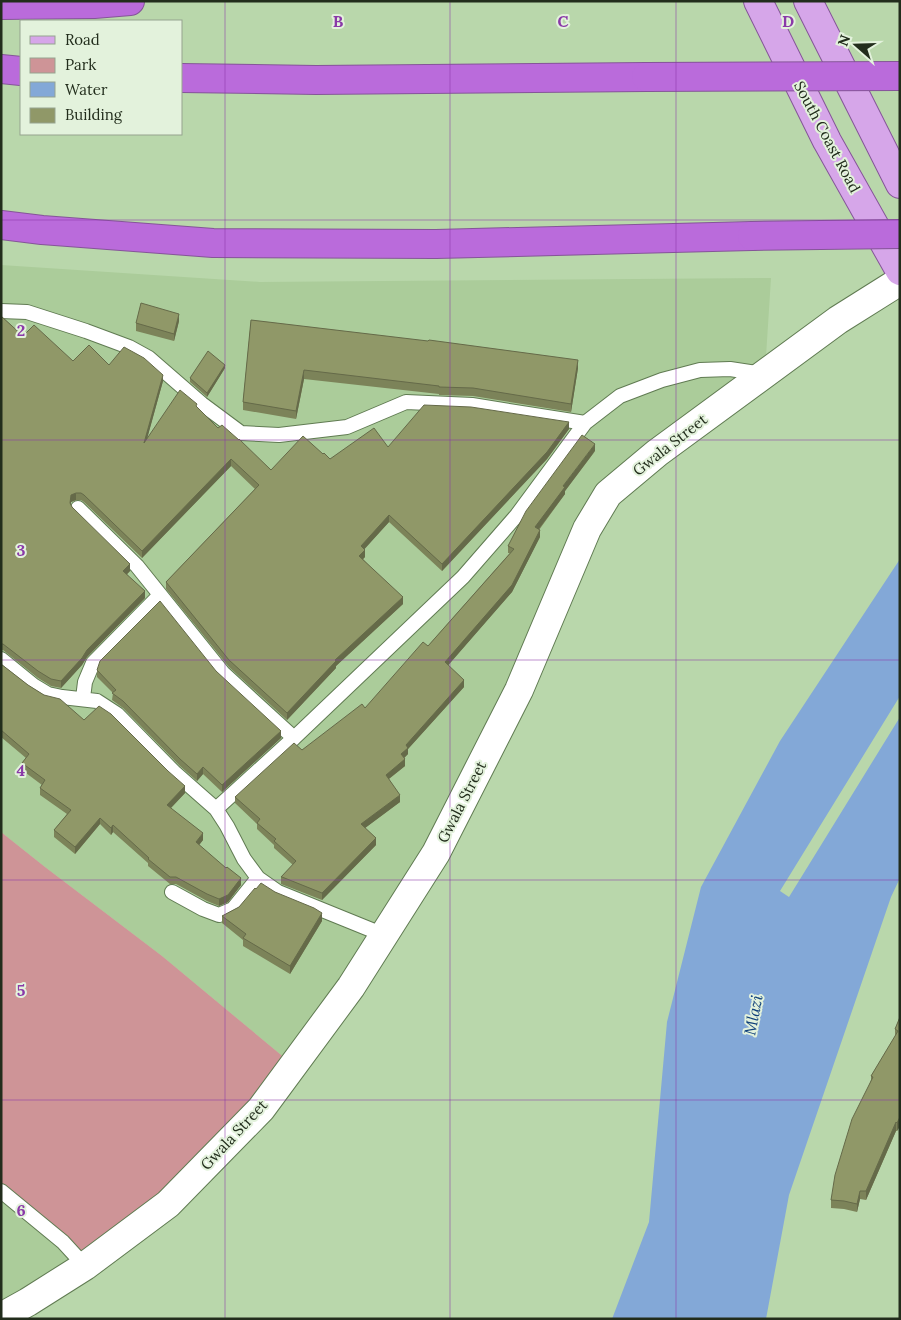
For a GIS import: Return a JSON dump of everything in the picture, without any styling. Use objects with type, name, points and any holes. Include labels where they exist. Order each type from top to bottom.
[{"type":"highway","points":[[1,5],[94,4],[130,1]]},
{"type":"highway","points":[[1,69],[20,71]]},
{"type":"highway","points":[[182,78],[316,80],[900,76]]},
{"type":"highway","points":[[1,225],[42,230],[213,242],[436,244],[900,234]]},
{"type":"main road","name":"South Coast Road","points":[[758,1],[827,141],[900,271]]},
{"type":"main road","points":[[808,1],[900,184]]},
{"type":"street","name":"Gwala Street","points":[[1,1317],[85,1266],[168,1204],[261,1109],[351,987],[436,853],[519,690],[587,529],[608,494],[656,454],[838,320],[900,281]]},
{"type":"lane","points":[[1,310],[27,312],[129,347],[149,358],[202,404],[241,433],[279,435],[347,427],[406,402],[472,405],[585,423]]},
{"type":"lane","points":[[216,808],[294,738],[463,577],[517,516],[585,423],[620,396],[662,380],[700,370],[730,369],[764,374]]},
{"type":"lane","points":[[78,508],[137,566],[223,673],[294,738]]},
{"type":"lane","points":[[83,698],[85,682],[93,663],[160,595]]},
{"type":"lane","points":[[1,659],[33,685],[48,694],[97,701],[117,714],[174,772],[216,808],[244,859],[258,878],[278,892],[384,935]]},
{"type":"lane","points":[[172,892],[203,909],[219,915],[234,909],[258,878]]},
{"type":"lane","points":[[1,1191],[63,1242],[85,1266]]},
{"type":"shaded area","points":[[1,265],[260,282],[771,278],[765,372],[607,494],[434,854],[292,1064],[162,956],[1,832]]},
{"type":"shaded area","points":[[1,1189],[86,1264],[1,1316]]},
{"type":"green space","points":[[1,832],[162,956],[292,1064],[258,1108],[86,1264],[1,1189]]},
{"type":"water","name":"Mlazi","points":[[900,559],[900,696],[780,891],[789,897],[900,717],[900,878],[891,897],[789,1195],[766,1319],[612,1319],[649,1222],[667,1022],[701,887],[780,741]]},
{"type":"building","points":[[141,303],[179,314],[174,334],[136,323]]},
{"type":"building","points":[[1,316],[23,336],[34,325],[73,361],[89,345],[109,365],[124,347],[144,358],[163,375],[144,443],[180,390],[197,404],[196,406],[218,428],[222,425],[271,470],[303,436],[330,459],[374,428],[388,447],[424,405],[471,407],[569,422],[547,452],[442,564],[389,515],[361,546],[365,550],[359,556],[403,597],[335,660],[287,713],[229,660],[166,582],[259,485],[231,459],[142,551],[84,495],[76,493],[71,495],[70,503],[72,507],[130,564],[123,571],[145,591],[87,650],[61,681],[51,679],[38,671],[1,644]]},
{"type":"building","points":[[251,320],[429,340],[578,360],[571,404],[473,388],[439,387],[304,370],[296,411],[243,402]]},
{"type":"building","points":[[208,351],[225,365],[207,393],[190,378]]},
{"type":"building","points":[[582,435],[595,444],[535,527],[540,530],[512,585],[445,662],[464,680],[406,745],[408,748],[401,754],[405,759],[386,775],[400,795],[361,824],[376,838],[322,893],[281,877],[296,861],[274,841],[276,839],[257,823],[260,819],[235,797],[294,743],[302,750],[362,704],[365,708],[423,642],[428,646],[514,549],[508,546],[526,511]]},
{"type":"building","points":[[160,601],[216,671],[281,731],[222,785],[203,767],[197,774],[180,759],[123,701],[112,693],[116,690],[97,670],[100,661]]},
{"type":"building","points":[[1,664],[44,695],[60,699],[84,720],[99,706],[111,714],[185,786],[167,805],[203,833],[196,842],[226,868],[241,878],[228,895],[219,899],[176,877],[170,877],[148,859],[113,825],[111,828],[100,818],[75,847],[54,830],[71,810],[40,788],[45,780],[22,763],[29,754],[1,730]]},
{"type":"building","points":[[261,883],[275,892],[322,913],[290,966],[243,938],[246,934],[222,916],[239,907]]},
{"type":"building","points":[[900,1017],[900,1117],[896,1122],[866,1191],[860,1191],[857,1204],[831,1200],[835,1175],[852,1119],[873,1077],[871,1076],[898,1031],[895,1029]]}]
